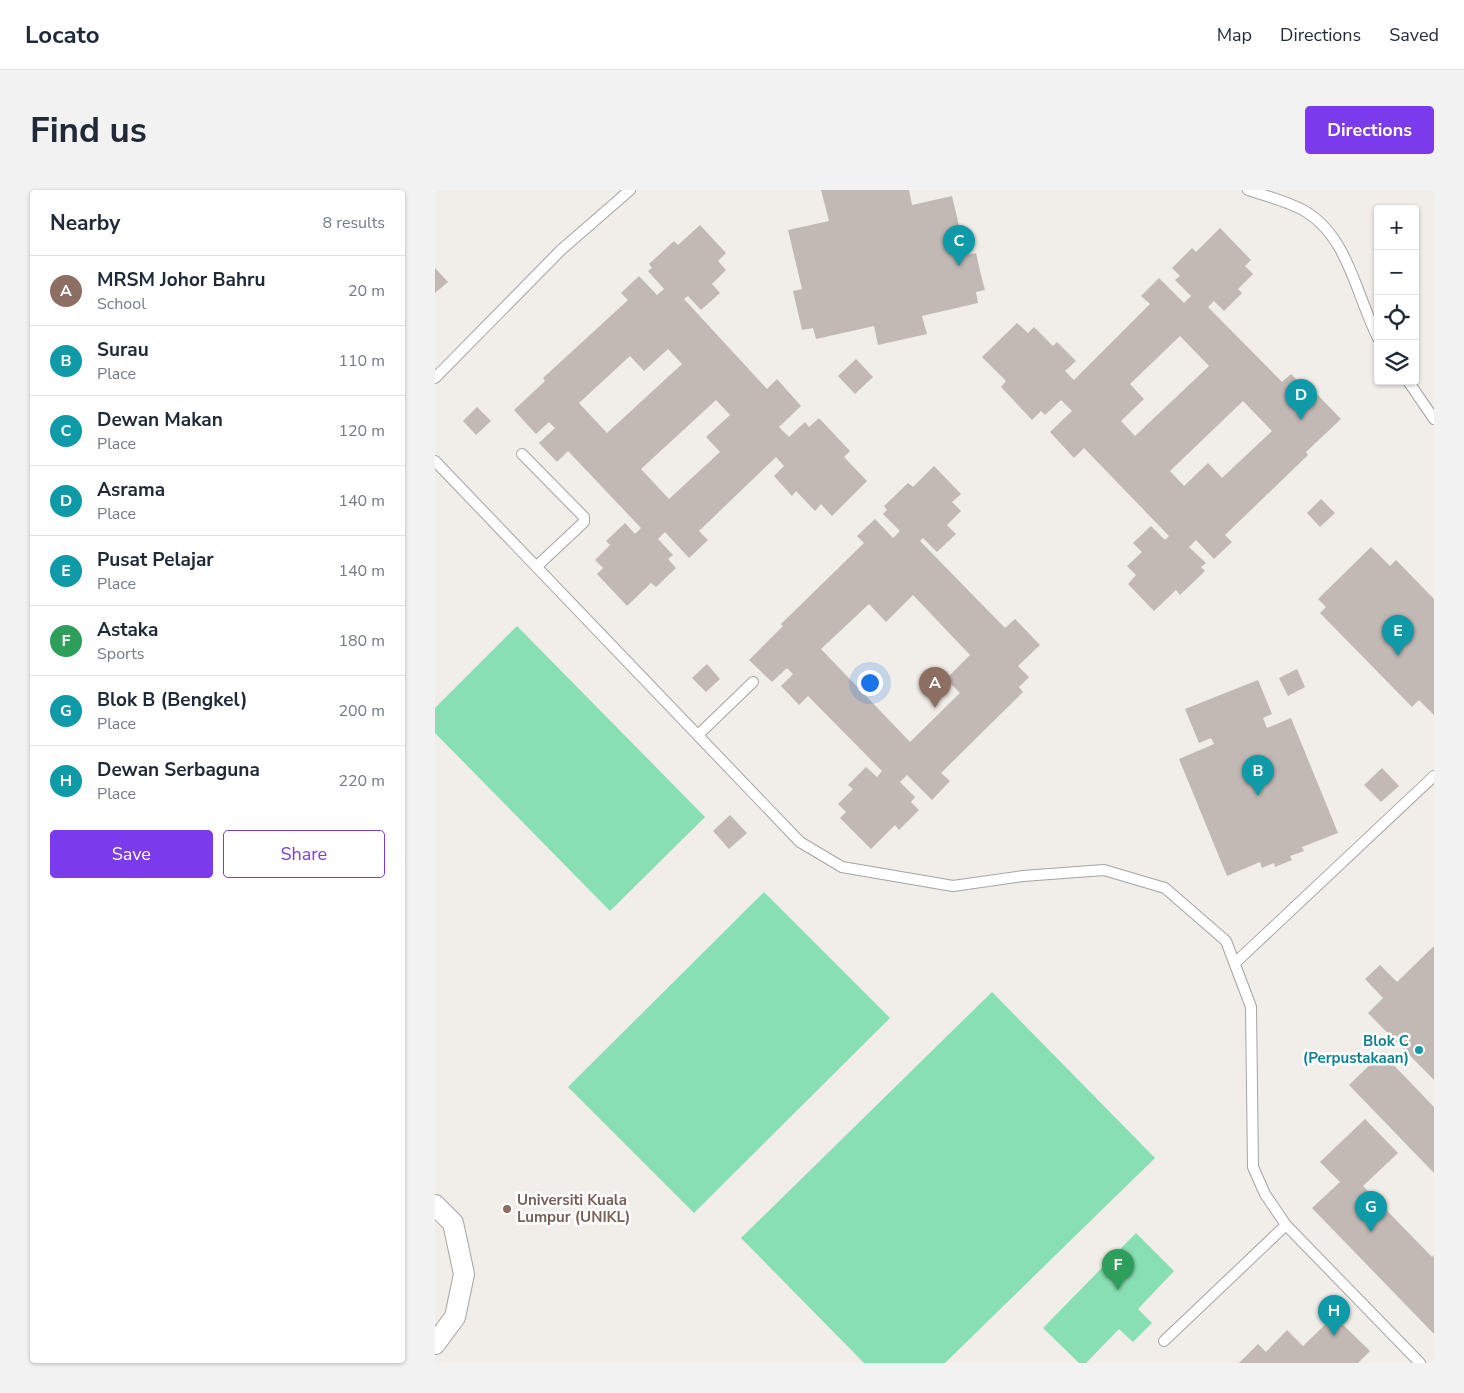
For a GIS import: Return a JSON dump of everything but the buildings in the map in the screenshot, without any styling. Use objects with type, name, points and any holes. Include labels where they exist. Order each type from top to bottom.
[{"type":"street","points":[[435,1204],[453,1223],[464,1274],[455,1317],[435,1344]]},
{"type":"lane","points":[[435,378],[561,250],[630,190]]},
{"type":"lane","points":[[1249,190],[1303,210],[1325,226],[1334,237],[1345,259],[1374,328]]},
{"type":"lane","points":[[1410,385],[1434,419]]},
{"type":"lane","points":[[522,454],[584,517],[584,522],[537,566]]},
{"type":"lane","points":[[435,461],[800,842],[842,867],[953,886],[1023,876],[1104,870],[1165,888],[1227,941],[1251,1007],[1253,1167],[1265,1194],[1286,1225],[1420,1363]]},
{"type":"lane","points":[[698,735],[753,682]]},
{"type":"lane","points":[[1235,963],[1434,776]]},
{"type":"lane","points":[[1163,1341],[1286,1225]]},
{"type":"green space","points":[[517,626],[705,817],[610,911],[435,733],[435,708]]},
{"type":"green space","points":[[764,892],[890,1018],[694,1213],[568,1087]]},
{"type":"green space","points":[[992,992],[1155,1158],[945,1363],[864,1363],[741,1238]]},
{"type":"green space","points":[[1136,1233],[1174,1271],[1138,1309],[1152,1323],[1133,1342],[1119,1329],[1086,1363],[1079,1363],[1043,1328]]},
{"type":"place","name":"Dewan Makan","points":[[959,266]]},
{"type":"place","name":"Asrama","points":[[1301,420]]},
{"type":"place","name":"Pusat Pelajar","points":[[1398,656]]},
{"type":"place","name":"MRSM Johor Bahru","points":[[935,708]]},
{"type":"place","name":"Surau","points":[[1258,796]]},
{"type":"place","name":"Blok C (Perpustakaan)","points":[[1419,1050]]},
{"type":"place","name":"Universiti Kuala Lumpur (UNIKL)","points":[[507,1209]]},
{"type":"place","name":"Blok B (Bengkel)","points":[[1371,1232]]},
{"type":"place","name":"Astaka","points":[[1118,1290]]},
{"type":"place","name":"Dewan Serbaguna","points":[[1334,1336]]}]
